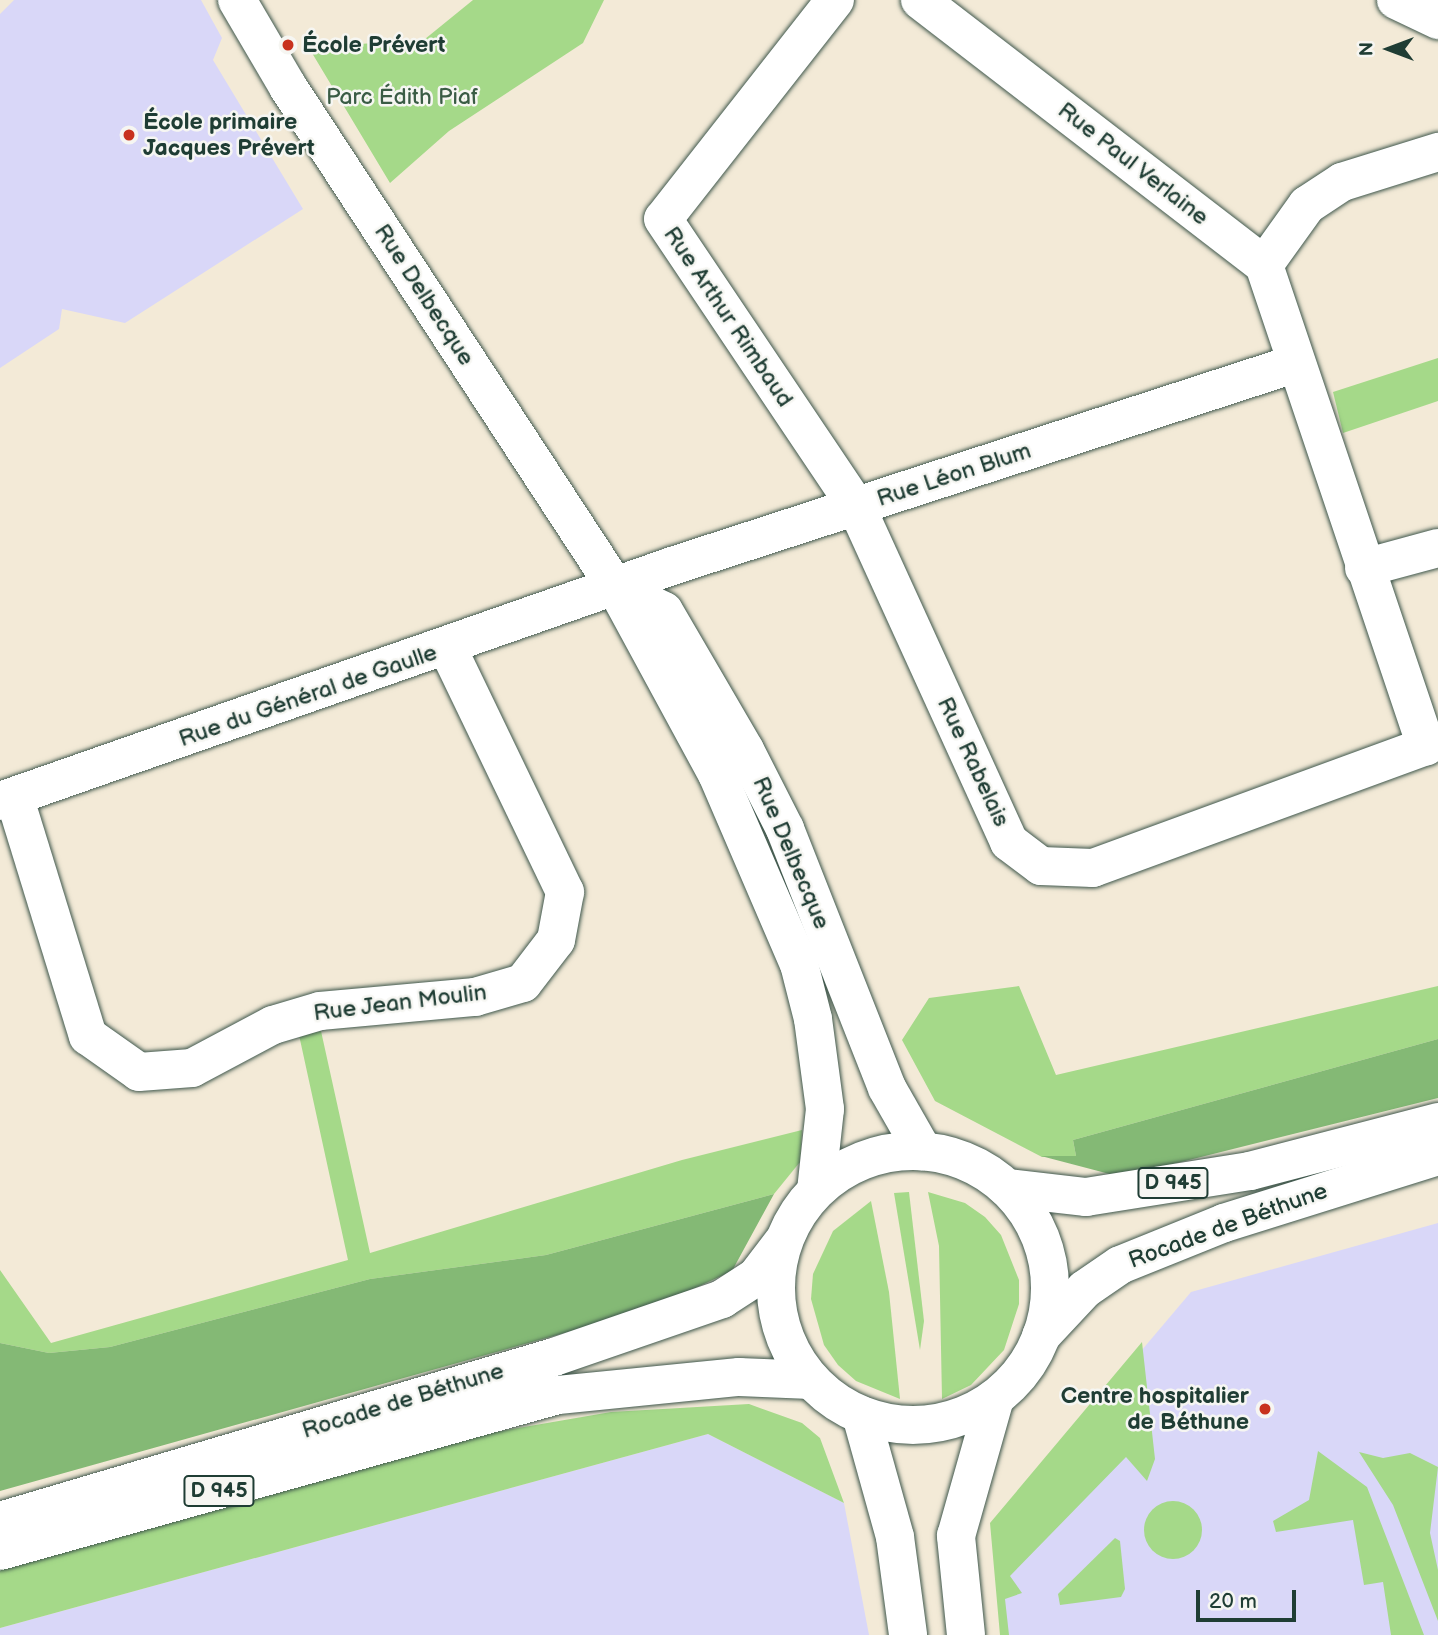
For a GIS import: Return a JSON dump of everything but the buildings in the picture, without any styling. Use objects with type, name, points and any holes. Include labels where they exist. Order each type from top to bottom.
[{"type":"street","name":"Rue Delbecque","points":[[237,0],[288,87],[615,587],[717,774],[799,964],[813,1019],[825,1109],[816,1190]]},
{"type":"street","name":"Rue Arthur Rimbaud","points":[[835,0],[663,219],[856,506]]},
{"type":"street","name":"Rue Paul Verlaine","points":[[920,0],[1264,265]]},
{"type":"street","points":[[1396,0],[1438,20]]},
{"type":"street","points":[[1432,750],[1364,568],[1325,442],[1294,364],[1264,265],[1307,205],[1342,182],[1438,152]]},
{"type":"street","name":"Rue Léon Blum","points":[[615,587],[1294,364]]},
{"type":"street","name":"Rue Rabelais","points":[[856,506],[1009,842],[1041,866],[1094,868],[1432,750]]},
{"type":"street","points":[[1364,568],[1438,548]]},
{"type":"street","name":"Rue Delbecque","points":[[615,587],[664,611],[745,750],[785,829],[887,1088],[923,1151]]},
{"type":"street","name":"Rue du Général de Gaulle","points":[[8,800],[615,587]]},
{"type":"street","name":"Rue Jean Moulin","points":[[8,800],[88,1036],[139,1072],[192,1068],[273,1025],[320,1011],[475,997],[523,984],[556,940],[565,892],[447,647]]},
{"type":"street","name":"Rocade de Béthune","points":[[1007,1188],[1086,1197],[1250,1171],[1438,1122]]},
{"type":"street","points":[[923,1151],[960,1159],[1007,1188],[1027,1213],[1042,1241],[1049,1273],[1049,1304],[1041,1336],[1022,1370],[995,1398],[960,1417],[920,1428],[861,1415],[811,1380],[790,1350],[779,1315],[776,1278],[784,1242],[797,1214],[816,1190],[853,1164],[874,1156],[923,1151]]},
{"type":"street","name":"Rocade de Béthune","points":[[1041,1336],[1085,1289],[1120,1265],[1224,1223],[1438,1156]]},
{"type":"street","name":"Rocade de Béthune","points":[[0,1521],[554,1357],[722,1299],[756,1277],[784,1242]]},
{"type":"street","name":"Rocade de Béthune","points":[[0,1551],[558,1395],[727,1378],[811,1380]]},
{"type":"street","points":[[966,1635],[956,1536],[995,1398]]},
{"type":"street","points":[[861,1415],[895,1537],[908,1635]]},
{"type":"shaded area","name":"École primaire Jacques Prévert","points":[[14,0],[201,0],[222,38],[213,60],[303,209],[125,323],[62,309],[59,329],[0,368],[0,14]]},
{"type":"shaded area","name":"Centre hospitalier de Béthune","points":[[1438,1223],[1438,1635],[1006,1635],[993,1526],[1191,1292]]},
{"type":"shaded area","points":[[708,1434],[844,1503],[869,1635],[0,1635],[0,1628]]},
{"type":"green space","name":"Parc Édith Piaf","points":[[473,0],[604,0],[583,43],[449,131],[390,183],[309,48],[425,39]]},
{"type":"green space","points":[[1438,358],[1438,401],[1343,433],[1333,392]]},
{"type":"green space","points":[[1019,986],[1056,1075],[1438,986],[1438,1039],[1073,1140],[1076,1156],[1042,1157],[935,1101],[902,1040],[929,998]]},
{"type":"green space","points":[[321,1031],[370,1253],[682,1160],[802,1130],[800,1162],[774,1194],[546,1255],[370,1279],[110,1347],[49,1353],[0,1343],[0,1270],[51,1343],[348,1260],[299,1035]]},
{"type":"green space","points":[[1438,1039],[1438,1098],[1121,1177],[1041,1156],[1076,1156],[1073,1140]]},
{"type":"green space","points":[[909,1192],[924,1321],[920,1350],[894,1193]]},
{"type":"green space","points":[[928,1192],[965,1203],[985,1217],[1001,1235],[1019,1280],[1019,1304],[1004,1350],[971,1385],[942,1399],[939,1246]]},
{"type":"green space","points":[[774,1194],[732,1271],[650,1309],[0,1491],[0,1343],[49,1353],[110,1347],[370,1279],[546,1255]]},
{"type":"green space","points":[[871,1201],[889,1292],[900,1399],[856,1381],[838,1365],[824,1345],[811,1299],[813,1274],[833,1231]]},
{"type":"green space","points":[[1142,1342],[1155,1459],[1147,1481],[1126,1457],[1010,1576],[1022,1593],[1005,1599],[1009,1635],[1000,1635],[990,1523]]},
{"type":"green space","points":[[749,1404],[802,1423],[820,1438],[844,1503],[708,1434],[0,1628],[0,1568],[385,1451],[611,1412]]},
{"type":"green space","points":[[1318,1451],[1367,1487],[1424,1635],[1391,1635],[1383,1582],[1364,1585],[1353,1520],[1276,1532],[1273,1521],[1309,1500]]},
{"type":"green space","points":[[1359,1452],[1383,1458],[1410,1453],[1438,1467],[1430,1533],[1438,1570],[1438,1621],[1393,1505]]},
{"type":"green space","points":[[1173,1501],[1184,1503],[1197,1514],[1202,1530],[1200,1541],[1189,1554],[1173,1559],[1162,1557],[1149,1546],[1144,1530],[1146,1519],[1157,1506]]},
{"type":"green space","points":[[1115,1538],[1120,1541],[1125,1589],[1121,1597],[1060,1605],[1058,1594]]},
{"type":"place","name":"École Prévert","points":[[288,45]]},
{"type":"place","name":"École primaire Jacques Prévert","points":[[129,135]]},
{"type":"place","name":"Centre hospitalier de Béthune","points":[[1265,1409]]}]
